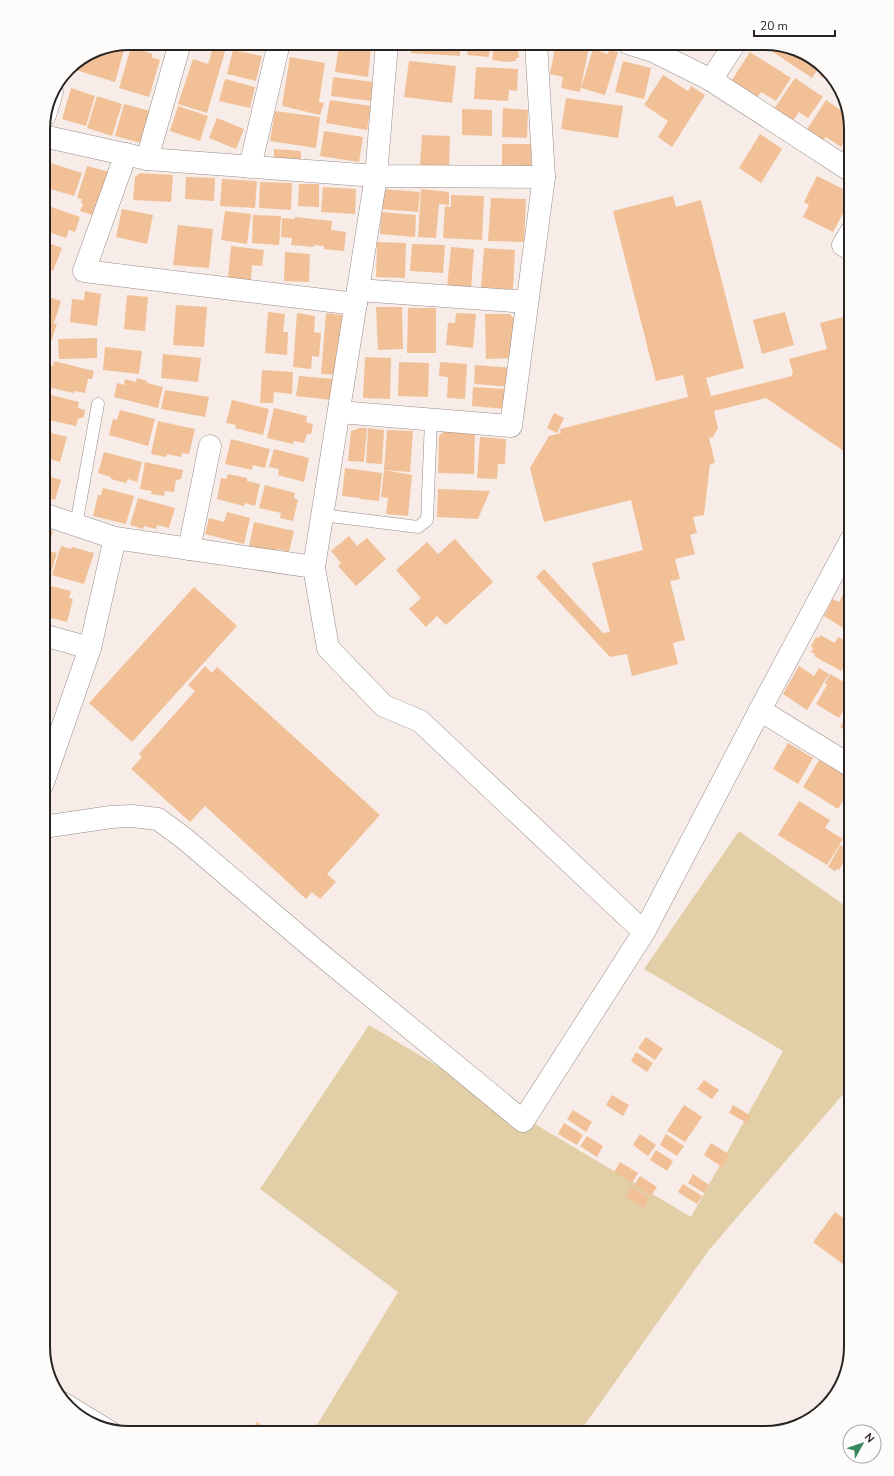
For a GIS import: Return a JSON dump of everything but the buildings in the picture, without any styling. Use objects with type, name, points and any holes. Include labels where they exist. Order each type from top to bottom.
[{"type":"street","points":[[177,50],[136,156],[84,272],[357,297],[527,302]]},
{"type":"street","points":[[250,166],[277,50]]},
{"type":"street","points":[[386,50],[376,176],[314,567],[328,648],[384,706],[420,721],[644,932]]},
{"type":"street","points":[[339,412],[511,426],[544,177],[536,50]]},
{"type":"street","points":[[653,50],[711,80],[844,166]]},
{"type":"street","points":[[711,80],[730,50]]},
{"type":"street","points":[[50,138],[136,156],[250,166],[376,176],[544,177]]},
{"type":"street","points":[[188,549],[210,446]]},
{"type":"street","points":[[50,516],[115,538],[314,567]]},
{"type":"street","points":[[50,763],[90,648],[115,538]]},
{"type":"street","points":[[50,826],[111,817],[132,816],[158,819],[185,839],[308,944],[523,1121],[644,932],[844,553]]},
{"type":"street","points":[[50,637],[90,648]]},
{"type":"street","points":[[760,710],[844,762]]},
{"type":"lane","points":[[76,525],[98,404]]},
{"type":"lane","points":[[322,515],[418,527],[427,520],[431,420]]},
{"type":"lane","points":[[77,1406],[102,1421]]},
{"type":"shaded area","points":[[739,831],[844,905],[844,1093],[709,1250],[584,1426],[316,1426],[398,1292],[260,1189],[369,1025],[691,1217],[783,1051],[644,969]]}]
